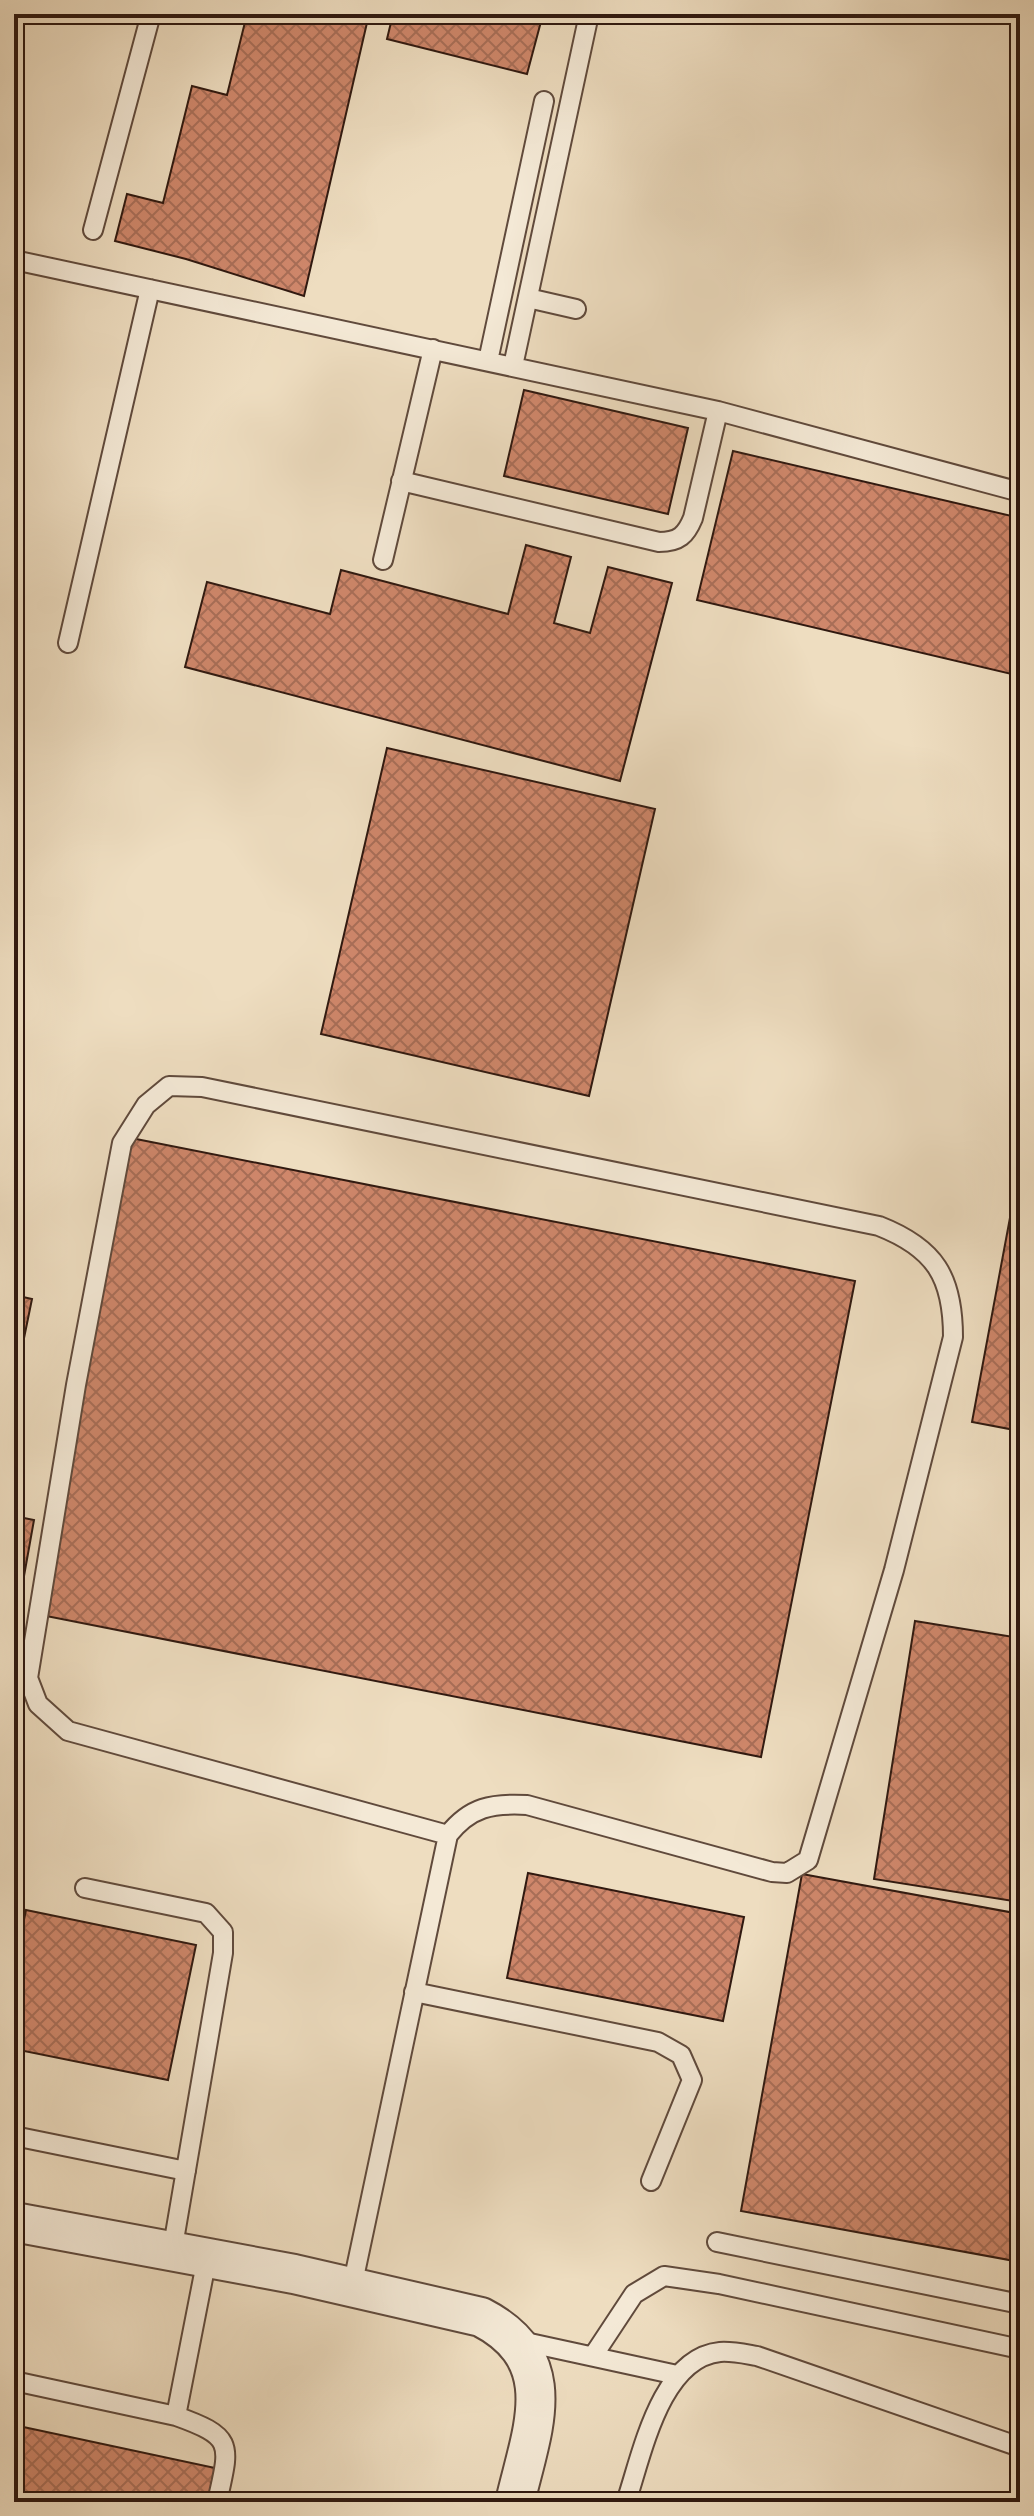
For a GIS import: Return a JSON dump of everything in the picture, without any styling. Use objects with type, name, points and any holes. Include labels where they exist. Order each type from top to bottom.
[{"type":"street","points":[[14,2222],[352,2287],[481,2317],[515,2339],[533,2369],[537,2387],[532,2428],[515,2502]]},
{"type":"lane","points":[[93,230],[151,14]]},
{"type":"lane","points":[[513,366],[588,19]]},
{"type":"lane","points":[[488,361],[544,101]]},
{"type":"lane","points":[[14,260],[718,411],[1020,492]]},
{"type":"lane","points":[[68,643],[150,289]]},
{"type":"lane","points":[[528,298],[576,309]]},
{"type":"lane","points":[[383,560],[433,349]]},
{"type":"lane","points":[[401,481],[659,542],[673,542],[687,533],[693,518],[718,411]]},
{"type":"lane","points":[[352,2287],[448,1835],[461,1818],[477,1808],[501,1803],[527,1805],[772,1872],[787,1873],[808,1860],[894,1570],[953,1337],[947,1285],[927,1252],[906,1237],[879,1226],[217,1090],[169,1086],[146,1105],[122,1143],[76,1385],[28,1678],[38,1704],[68,1731],[448,1835]]},
{"type":"lane","points":[[85,1888],[206,1913],[223,1932],[223,1953],[186,2171],[190,2255],[176,2416]]},
{"type":"lane","points":[[414,1992],[658,2042],[681,2055],[692,2080],[651,2181]]},
{"type":"lane","points":[[14,2136],[186,2171]]},
{"type":"lane","points":[[717,2242],[1020,2304]]},
{"type":"lane","points":[[593,2356],[634,2294],[664,2276],[719,2284],[1020,2349]]},
{"type":"lane","points":[[515,2339],[677,2375]]},
{"type":"lane","points":[[626,2502],[656,2413],[677,2375],[702,2357],[718,2352],[757,2356],[1020,2447]]},
{"type":"lane","points":[[14,2381],[176,2416],[204,2426],[223,2442],[226,2459],[217,2502]]},
{"type":"building","points":[[247,14],[369,14],[304,296],[186,259],[115,241],[127,194],[163,203],[192,86],[227,95]]},
{"type":"building","points":[[393,14],[543,14],[527,74],[387,39]]},
{"type":"building","points":[[524,390],[688,428],[668,514],[504,476]]},
{"type":"building","points":[[733,451],[1020,518],[1020,676],[697,600]]},
{"type":"building","points":[[526,545],[571,557],[554,623],[590,633],[608,567],[672,583],[620,781],[185,667],[207,582],[330,614],[341,570],[508,614]]},
{"type":"building","points":[[387,748],[655,809],[589,1096],[321,1034]]},
{"type":"building","points":[[131,1138],[855,1281],[761,1757],[36,1614]]},
{"type":"building","points":[[1020,1164],[1020,1431],[972,1422]]},
{"type":"building","points":[[14,1295],[32,1299],[14,1387]]},
{"type":"building","points":[[14,1516],[34,1520],[14,1632]]},
{"type":"building","points":[[915,1621],[1020,1638],[1020,1902],[874,1879]]},
{"type":"building","points":[[528,1873],[744,1917],[723,2021],[507,1978]]},
{"type":"building","points":[[802,1874],[1020,1914],[1020,2262],[741,2211]]},
{"type":"building","points":[[26,1910],[196,1945],[168,2080],[14,2049],[14,1967]]},
{"type":"building","points":[[14,2425],[215,2468],[208,2502],[14,2502]]}]
